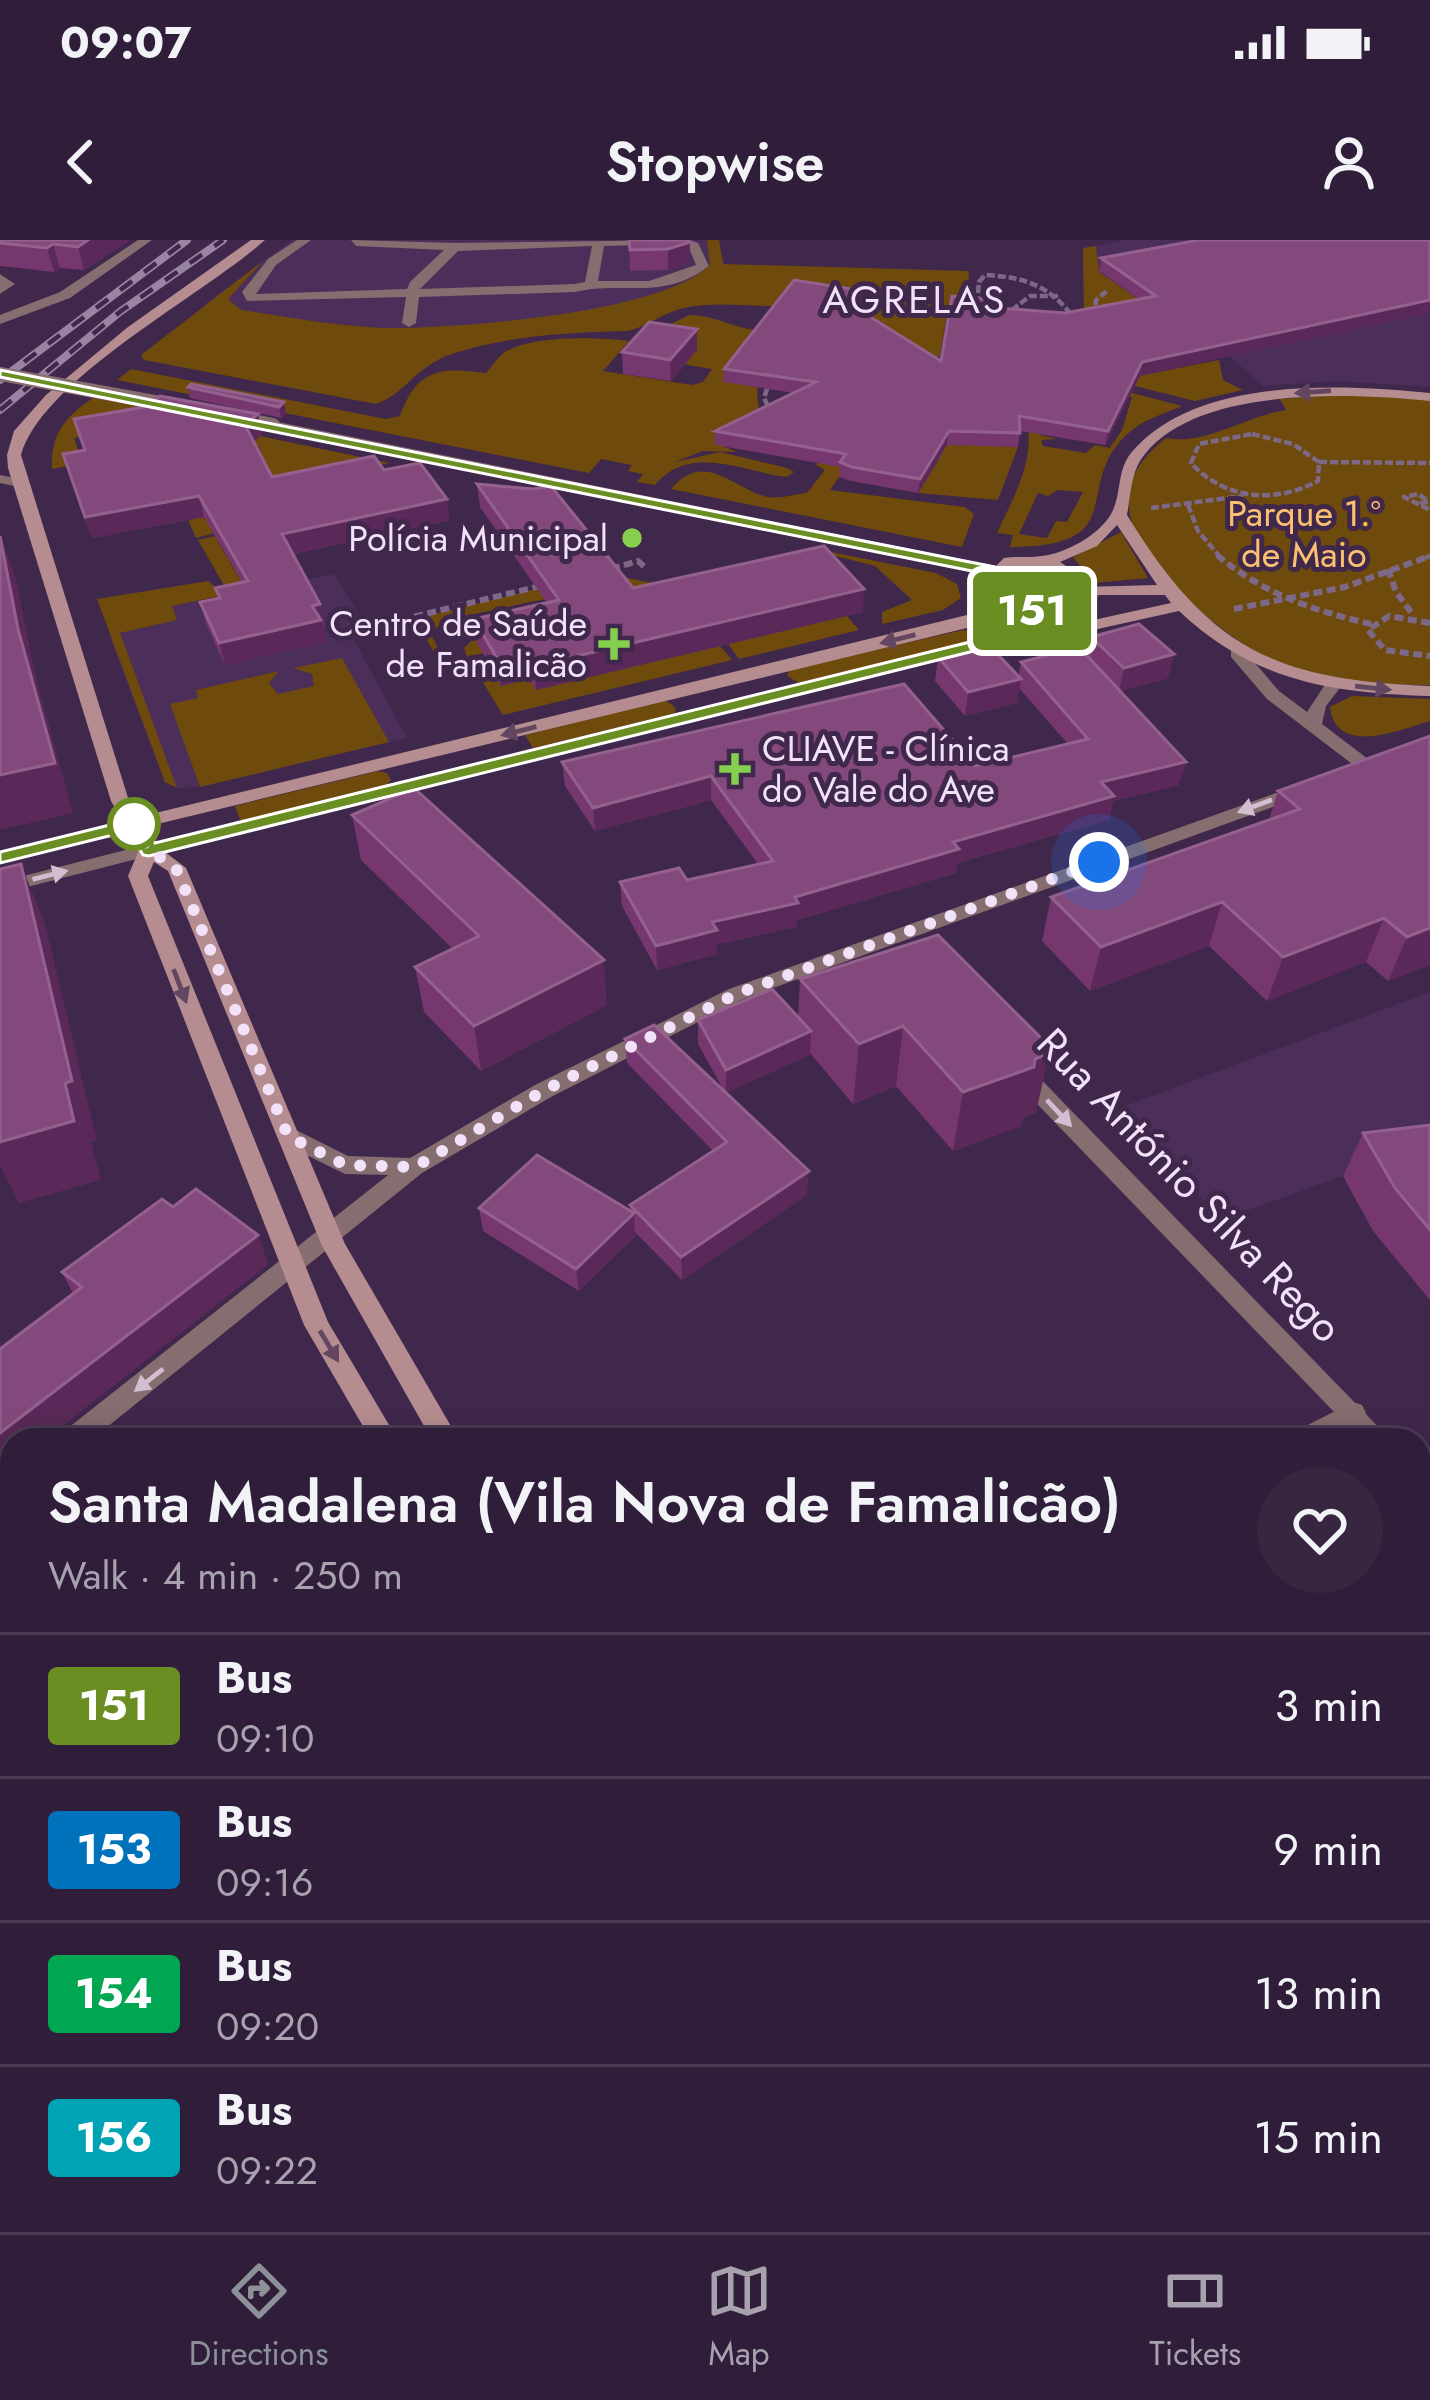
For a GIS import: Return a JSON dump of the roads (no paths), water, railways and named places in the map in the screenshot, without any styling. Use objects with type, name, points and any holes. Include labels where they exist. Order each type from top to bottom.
[{"type":"main road","points":[[259,240],[133,330],[51,398],[21,431],[7,456],[20,483],[120,801],[142,837],[176,868],[331,1240],[439,1428]]},
{"type":"main road","points":[[1037,603],[1000,591],[994,585],[995,571],[1010,562],[1048,561],[1091,543],[1119,514],[1125,480],[1139,453],[1162,434],[1210,412],[1307,392],[1430,397]]},
{"type":"main road","points":[[1119,514],[1178,605],[1237,653],[1334,684],[1430,691]]},
{"type":"main road","points":[[1048,561],[1076,579],[1072,594]]},
{"type":"main road","points":[[984,644],[1006,632],[1037,603],[1072,594],[1166,590]]},
{"type":"main road","points":[[142,837],[403,759],[961,624],[977,618],[1000,591]]},
{"type":"main road","points":[[142,837],[208,836],[984,644],[1057,633],[1178,605]]},
{"type":"main road","points":[[760,672],[778,694]]},
{"type":"main road","points":[[694,688],[711,711]]},
{"type":"main road","points":[[468,743],[483,767]]},
{"type":"main road","points":[[403,759],[416,784]]},
{"type":"main road","points":[[176,868],[184,854],[208,836]]},
{"type":"main road","points":[[142,837],[139,876],[292,1264],[317,1325],[378,1428]]},
{"type":"street","points":[[0,320],[65,295],[146,240]]},
{"type":"street","points":[[305,240],[258,278],[248,292],[252,298],[591,284],[620,289],[701,269],[700,257],[690,242],[356,242]]},
{"type":"street","points":[[591,284],[599,241]]},
{"type":"street","points":[[409,323],[411,292],[430,265],[458,244]]},
{"type":"street","points":[[0,278],[9,284],[0,290]]},
{"type":"street","points":[[0,374],[995,571]]},
{"type":"street","points":[[0,479],[20,483]]},
{"type":"street","points":[[1237,653],[1273,695],[1313,724],[1346,774]]},
{"type":"street","points":[[1313,724],[1317,705],[1334,684]]},
{"type":"street","points":[[87,1428],[292,1264],[331,1240],[415,1167],[543,1091],[652,1034],[736,994],[899,943],[1430,743]]},
{"type":"street","points":[[0,857],[142,837]]},
{"type":"street","points":[[0,888],[100,863],[142,837]]},
{"type":"street","points":[[100,863],[139,876]]},
{"type":"street","name":"Rua António Silva Rego","points":[[1003,1054],[1367,1428]]},
{"type":"street","points":[[288,1136],[345,1165],[415,1167]]},
{"type":"street","points":[[1326,1428],[1353,1413]]},
{"type":"railway","points":[[0,380],[187,240]]},
{"type":"railway","points":[[0,410],[121,311],[223,240]]},
{"type":"place","name":"Polícia Municipal","points":[[632,538]]},
{"type":"place","name":"Centro de Saúde de Famalicão","points":[[614,644]]},
{"type":"place","name":"CLIAVE - Clínica do Vale do Ave","points":[[735,769]]},
{"type":"district","name":"AGRELAS","points":[[915,299]]},
{"type":"park label","name":"Parque 1.º de Maio","points":[[1304,534]]}]
